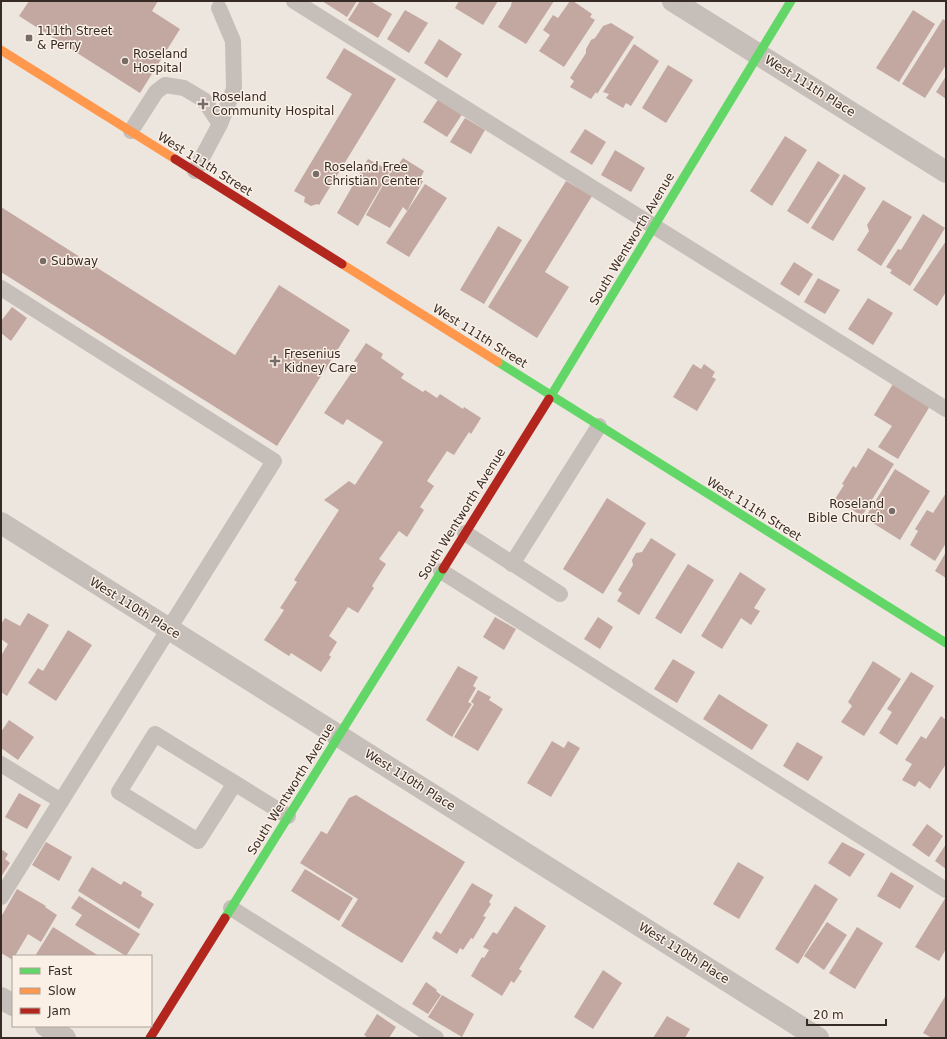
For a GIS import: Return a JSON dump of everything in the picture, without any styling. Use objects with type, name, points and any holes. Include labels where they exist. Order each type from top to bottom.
[{"type":"street","name":"West 111th Place","points":[[673,1],[946,172]]},
{"type":"street","name":"South Wentworth Avenue","points":[[150,1038],[551,395],[791,1]]},
{"type":"street","name":"West 111th Street","points":[[1,50],[946,643]]},
{"type":"street","name":"West 110th Place","points":[[1,523],[818,1038]]},
{"type":"street","points":[[1,998],[12,1004]]},
{"type":"street","points":[[48,1027],[65,1038]]},
{"type":"lane","points":[[294,1],[946,409]]},
{"type":"lane","points":[[195,171],[220,124],[234,89],[233,41],[219,8]]},
{"type":"lane","points":[[131,131],[156,92],[165,85],[184,88],[204,100],[220,124]]},
{"type":"lane","points":[[1,288],[274,461],[1,897]]},
{"type":"lane","points":[[512,564],[599,426]]},
{"type":"lane","points":[[465,533],[560,594]]},
{"type":"lane","points":[[441,571],[946,890]]},
{"type":"lane","points":[[234,783],[198,841],[119,792],[155,734],[288,816]]},
{"type":"lane","points":[[1,764],[60,801]]},
{"type":"lane","points":[[230,908],[436,1038]]},
{"type":"building","name":"Roseland Hospital","points":[[29,1],[158,1],[152,11],[180,29],[140,93],[19,16]]},
{"type":"building","points":[[322,1],[357,1],[347,17]]},
{"type":"building","points":[[360,1],[370,1],[392,14],[378,38],[348,20]]},
{"type":"building","points":[[459,1],[498,1],[483,25],[455,8]]},
{"type":"building","points":[[512,1],[554,1],[526,44],[498,27],[511,6]]},
{"type":"building","points":[[570,1],[573,1],[592,14],[590,17],[595,20],[564,67],[539,51],[550,35],[543,30],[553,15],[558,18]]},
{"type":"building","points":[[405,10],[428,23],[409,53],[387,39]]},
{"type":"building","points":[[913,10],[935,24],[899,82],[876,68]]},
{"type":"building","points":[[943,19],[946,21],[946,65],[925,98],[902,84]]},
{"type":"building","points":[[611,23],[634,37],[597,94],[596,92],[591,99],[570,87],[574,81],[570,78],[586,53],[586,49],[591,40],[595,38],[603,26]]},
{"type":"building","points":[[439,39],[462,54],[447,78],[424,63]]},
{"type":"building","points":[[634,44],[659,61],[631,106],[626,103],[623,108],[606,98],[609,94],[603,92]]},
{"type":"building","points":[[344,48],[396,79],[319,205],[317,204],[311,206],[304,202],[305,197],[294,191],[352,94],[326,78]]},
{"type":"building","points":[[668,65],[693,80],[666,123],[642,108]]},
{"type":"building","points":[[946,76],[946,99],[936,92]]},
{"type":"building","points":[[439,98],[463,113],[447,137],[423,122]]},
{"type":"building","points":[[465,118],[485,130],[471,154],[450,142]]},
{"type":"building","points":[[585,129],[606,142],[592,165],[570,152]]},
{"type":"building","points":[[785,136],[807,150],[772,206],[750,191]]},
{"type":"building","points":[[615,150],[645,168],[631,192],[601,175]]},
{"type":"building","points":[[403,158],[424,171],[420,179],[423,181],[407,211],[403,207],[390,228],[366,215],[395,164],[398,165]]},
{"type":"building","points":[[368,159],[390,171],[358,226],[337,213]]},
{"type":"building","points":[[818,161],[840,175],[808,224],[787,211]]},
{"type":"building","points":[[844,174],[866,188],[833,241],[811,228]]},
{"type":"building","points":[[566,181],[592,196],[545,272],[569,287],[537,338],[488,307]]},
{"type":"building","points":[[425,184],[447,198],[409,257],[386,243]]},
{"type":"building","points":[[883,200],[912,217],[881,266],[857,250],[869,231],[867,225]]},
{"type":"building","points":[[1,207],[235,355],[279,285],[350,330],[277,446],[1,272]]},
{"type":"building","points":[[923,214],[945,228],[910,286],[890,273],[892,270],[886,267],[898,249],[901,250]]},
{"type":"building","points":[[498,226],[522,240],[484,304],[460,290]]},
{"type":"building","points":[[946,241],[946,292],[937,306],[913,290]]},
{"type":"building","points":[[794,262],[813,274],[799,296],[780,284]]},
{"type":"building","points":[[818,278],[840,290],[825,314],[804,302]]},
{"type":"building","points":[[868,298],[893,313],[873,345],[848,329]]},
{"type":"building","points":[[12,307],[27,318],[11,341],[1,333],[1,321]]},
{"type":"building","points":[[366,343],[383,354],[381,358],[404,374],[401,378],[423,392],[425,390],[437,398],[440,394],[463,409],[464,407],[481,418],[471,434],[469,432],[454,455],[447,451],[427,481],[434,486],[420,507],[424,510],[407,537],[399,531],[379,559],[386,564],[372,586],[374,588],[358,613],[348,607],[329,636],[337,642],[329,655],[331,657],[321,672],[291,653],[289,656],[264,640],[284,610],[280,608],[297,582],[294,580],[339,510],[324,500],[349,481],[355,485],[383,442],[347,419],[343,425],[324,413],[358,363],[354,361]]},
{"type":"building","points":[[693,364],[701,369],[704,364],[715,372],[712,377],[716,379],[697,411],[673,397]]},
{"type":"building","points":[[893,384],[930,406],[898,459],[878,447],[892,426],[874,415]]},
{"type":"building","points":[[868,448],[894,464],[862,516],[835,499],[853,466],[856,468]]},
{"type":"building","points":[[895,469],[930,491],[900,540],[865,518]]},
{"type":"building","points":[[946,493],[946,543],[935,561],[910,545],[918,531],[915,529],[927,510],[933,513]]},
{"type":"building","points":[[607,498],[646,523],[603,594],[563,569]]},
{"type":"building","points":[[651,538],[676,554],[639,615],[617,601],[622,593],[618,590],[633,565],[632,560],[636,553],[642,552]]},
{"type":"building","points":[[946,552],[946,578],[935,571]]},
{"type":"building","points":[[688,564],[714,580],[681,634],[655,618]]},
{"type":"building","points":[[740,572],[766,589],[754,608],[760,611],[751,625],[741,618],[722,649],[701,636]]},
{"type":"building","points":[[28,613],[49,625],[7,696],[1,692],[1,656],[8,644],[1,639],[1,624],[5,618],[20,626]]},
{"type":"building","points":[[495,617],[516,629],[504,650],[483,637]]},
{"type":"building","points":[[598,617],[613,627],[600,649],[584,639]]},
{"type":"building","points":[[68,630],[92,645],[56,701],[28,683],[38,668],[43,671]]},
{"type":"building","points":[[673,659],[695,672],[677,703],[654,689]]},
{"type":"building","points":[[873,661],[901,679],[864,736],[841,722],[852,706],[848,702]]},
{"type":"building","points":[[458,666],[478,677],[473,686],[476,688],[468,702],[472,704],[452,737],[426,720]]},
{"type":"building","points":[[911,672],[934,686],[897,745],[879,733],[892,712],[887,709]]},
{"type":"building","points":[[478,690],[491,697],[489,700],[503,709],[478,751],[454,737],[474,704],[471,702]]},
{"type":"building","points":[[719,694],[768,725],[752,750],[703,719]]},
{"type":"building","points":[[941,716],[946,720],[946,764],[930,789],[919,781],[915,787],[902,780],[912,764],[905,760],[921,736],[926,739]]},
{"type":"building","points":[[9,720],[34,737],[18,760],[1,748],[1,732]]},
{"type":"building","points":[[552,741],[564,748],[568,741],[580,748],[551,797],[527,783]]},
{"type":"building","points":[[797,742],[823,757],[808,781],[783,766]]},
{"type":"building","points":[[19,793],[41,805],[27,829],[5,817]]},
{"type":"building","points":[[356,795],[465,862],[402,963],[341,926],[358,899],[300,863],[321,831],[327,834],[349,798]]},
{"type":"building","points":[[927,824],[943,836],[929,857],[912,845]]},
{"type":"building","points":[[46,842],[72,857],[59,881],[32,865]]},
{"type":"building","points":[[842,842],[865,854],[850,877],[828,863]]},
{"type":"building","points":[[946,844],[946,869],[935,861]]},
{"type":"building","points":[[1,849],[8,854],[5,859],[10,863],[1,877]]},
{"type":"building","points":[[738,862],[764,877],[739,919],[713,904]]},
{"type":"building","points":[[92,867],[121,885],[124,881],[142,892],[141,896],[154,904],[139,929],[78,891]]},
{"type":"building","points":[[305,869],[353,898],[339,921],[291,891]]},
{"type":"building","points":[[891,872],[914,886],[900,909],[877,896]]},
{"type":"building","points":[[472,883],[493,895],[489,902],[491,904],[483,916],[486,917],[473,939],[471,938],[463,950],[460,948],[457,954],[432,938],[436,931],[441,934]]},
{"type":"building","points":[[815,884],[838,899],[798,964],[775,949]]},
{"type":"building","points":[[17,889],[46,906],[45,907],[57,915],[41,942],[28,934],[16,955],[12,955],[12,959],[1,953],[1,917]]},
{"type":"building","points":[[79,896],[140,934],[127,955],[124,955],[75,925],[82,915],[71,908]]},
{"type":"building","points":[[946,897],[946,949],[939,961],[915,947]]},
{"type":"building","points":[[515,906],[546,926],[519,969],[522,971],[514,983],[511,981],[502,996],[471,976],[482,957],[484,958],[489,950],[483,947],[493,932],[497,934]]},
{"type":"building","points":[[827,922],[847,935],[824,970],[804,956]]},
{"type":"building","points":[[53,927],[97,955],[36,955]]},
{"type":"building","points":[[857,927],[883,943],[855,989],[829,973]]},
{"type":"building","points":[[603,970],[622,983],[593,1029],[574,1017]]},
{"type":"building","points":[[426,982],[441,995],[428,1014],[412,1004]]},
{"type":"building","points":[[442,995],[474,1014],[462,1037],[428,1017]]},
{"type":"building","points":[[946,995],[946,1038],[932,1038],[923,1033]]},
{"type":"building","points":[[377,1014],[396,1027],[389,1038],[368,1038],[364,1035]]},
{"type":"building","points":[[667,1016],[690,1029],[685,1038],[653,1038]]},
{"type":"traffic: fast","points":[[549,399],[791,1]]},
{"type":"traffic: fast","points":[[498,362],[946,643]]},
{"type":"traffic: fast","points":[[225,918],[443,569]]},
{"type":"traffic: slow","points":[[1,50],[175,159]]},
{"type":"traffic: slow","points":[[342,264],[498,362]]},
{"type":"traffic: jam","points":[[175,159],[342,264]]},
{"type":"traffic: jam","points":[[443,569],[549,399]]},
{"type":"traffic: jam","points":[[150,1038],[225,918]]},
{"type":"place","name":"111th Street & Perry","points":[[29,38]]},
{"type":"place","name":"Roseland Hospital","points":[[125,61]]},
{"type":"place","name":"Roseland Community Hospital","points":[[203,104]]},
{"type":"place","name":"Roseland Free Christian Center","points":[[316,174]]},
{"type":"place","name":"Subway","points":[[43,261]]},
{"type":"place","name":"Fresenius Kidney Care","points":[[275,361]]},
{"type":"place","name":"Roseland Bible Church","points":[[892,511]]}]
